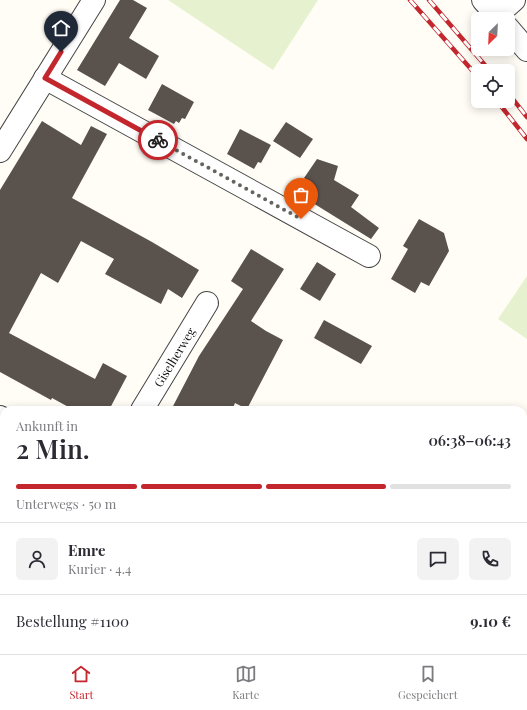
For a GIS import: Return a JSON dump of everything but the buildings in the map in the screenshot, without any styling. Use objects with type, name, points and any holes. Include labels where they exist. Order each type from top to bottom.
[{"type":"street","points":[[0,151],[94,0]]},
{"type":"street","points":[[501,12],[514,0]]},
{"type":"street","points":[[515,36],[527,50]]},
{"type":"street","points":[[45,78],[369,256]]},
{"type":"street","name":"Giselherweg","points":[[144,406],[207,304]]},
{"type":"green space","points":[[168,0],[318,0],[273,70]]},
{"type":"green space","points":[[527,276],[527,339],[498,319]]},
{"type":"railway","points":[[410,0],[471,69]]},
{"type":"railway","points":[[429,0],[484,64]]},
{"type":"railway","points":[[515,102],[527,117]]},
{"type":"railway","points":[[503,108],[527,139]]},
{"type":"way so far","points":[[158,140],[301,219]]},
{"type":"route","points":[[61,52],[45,78],[158,140]]}]
